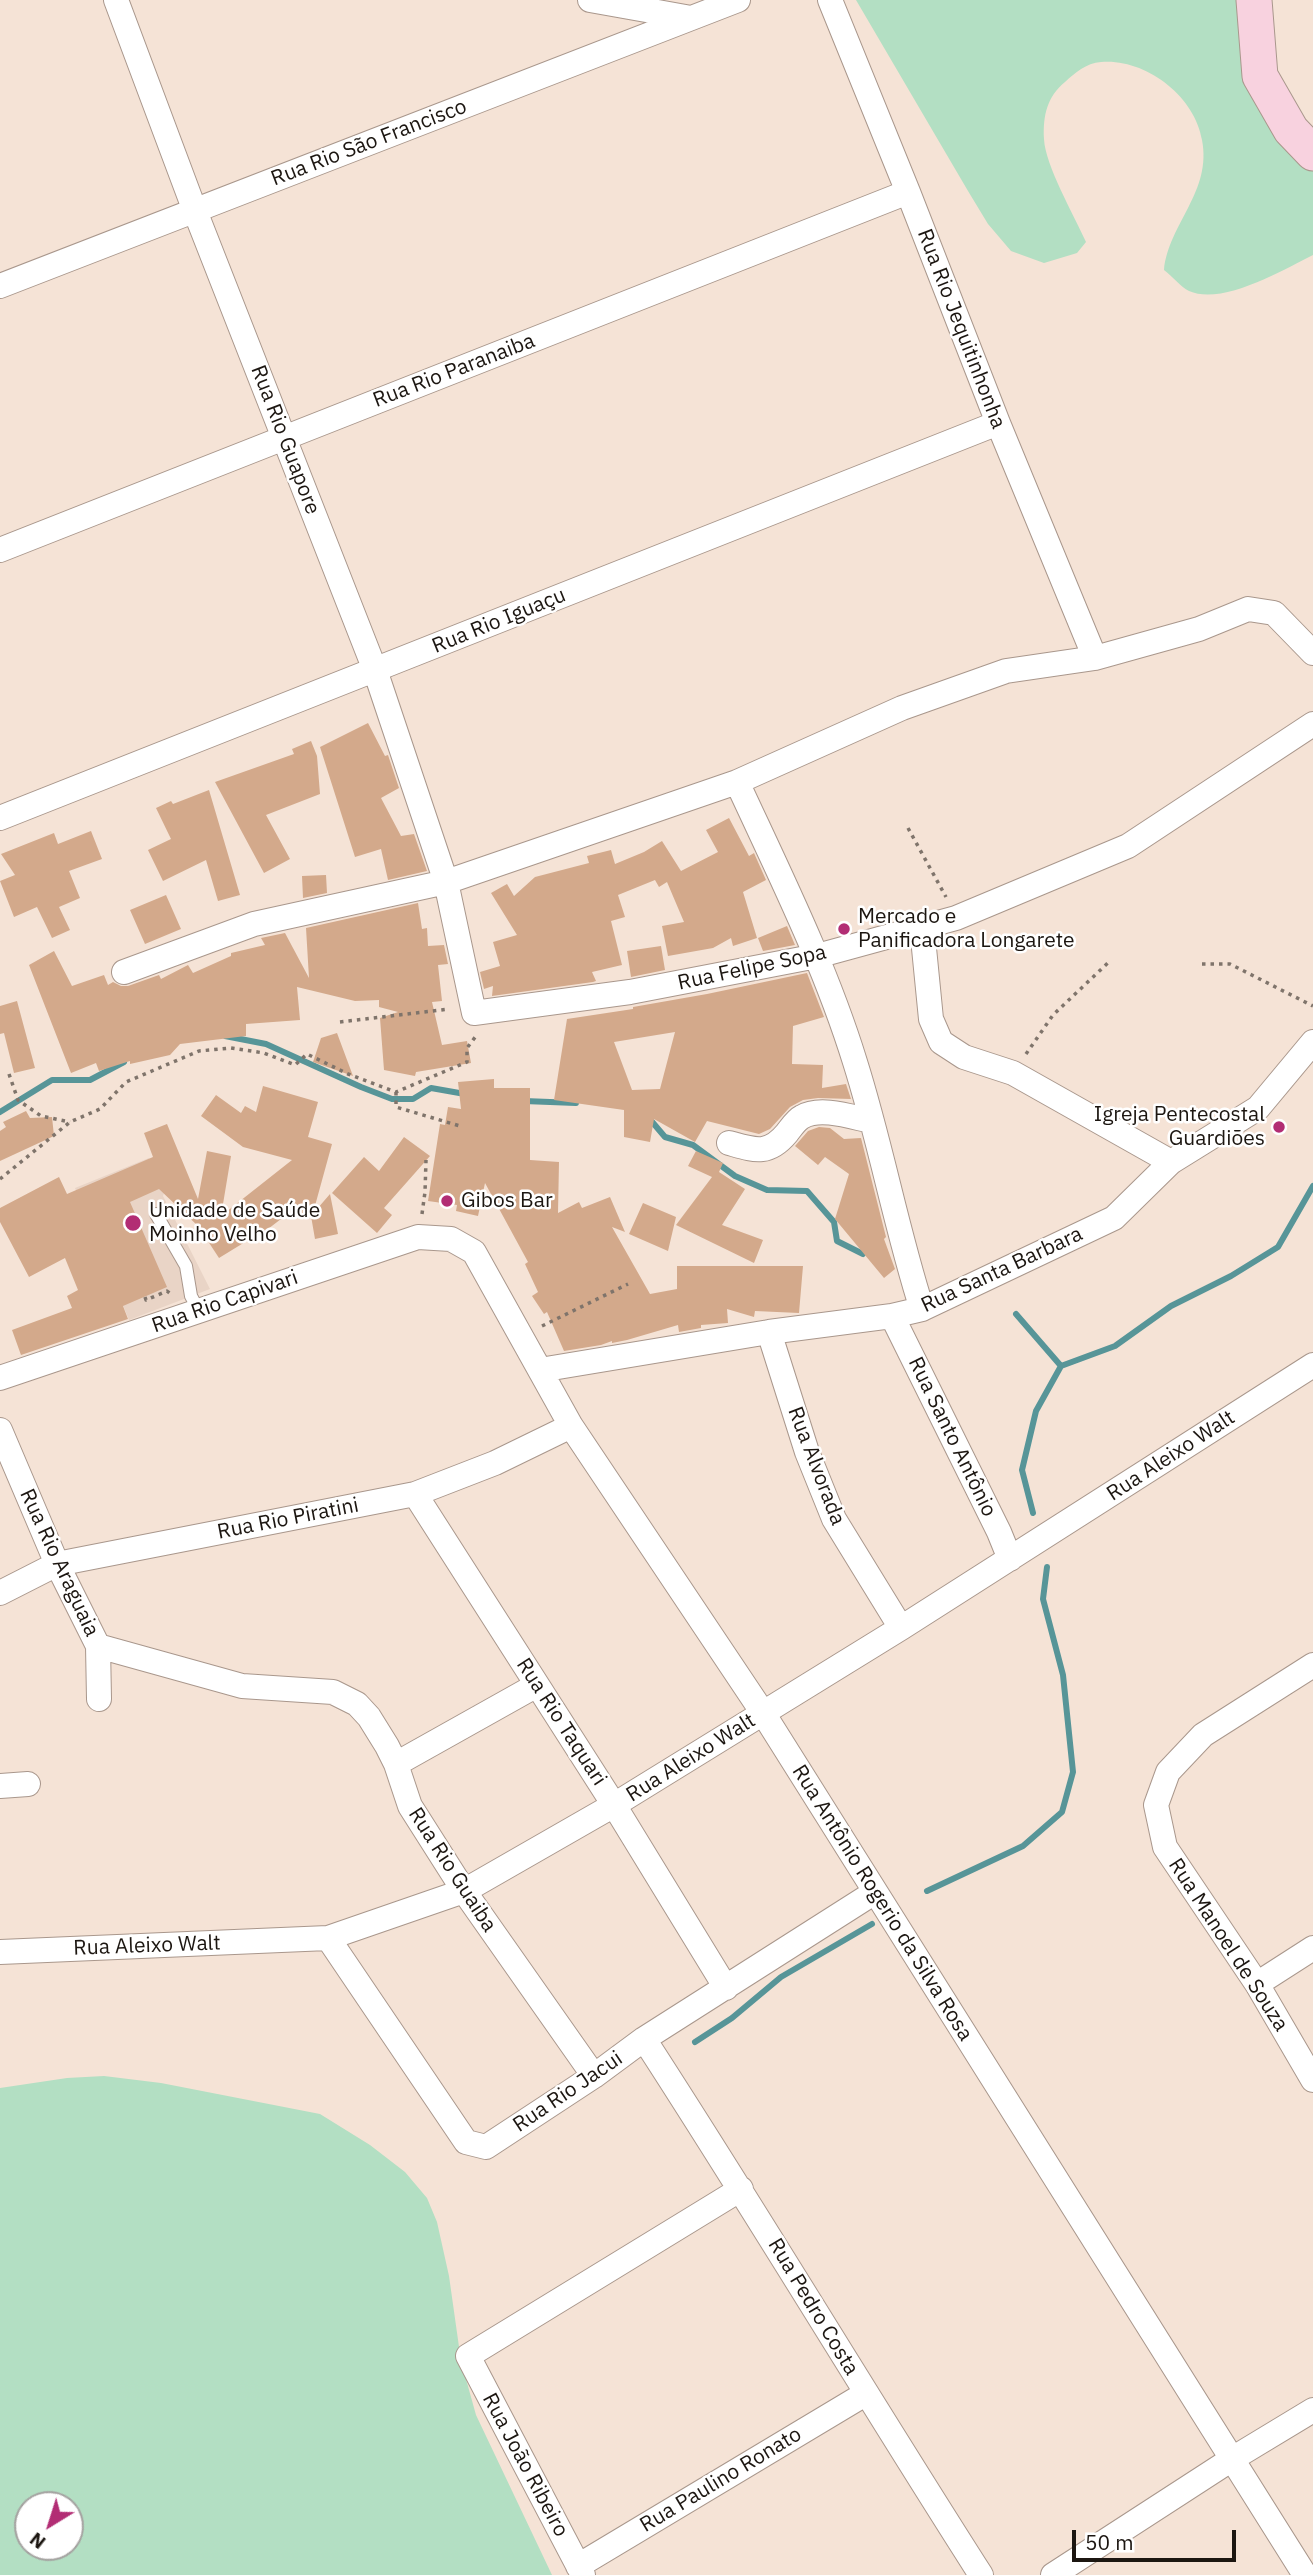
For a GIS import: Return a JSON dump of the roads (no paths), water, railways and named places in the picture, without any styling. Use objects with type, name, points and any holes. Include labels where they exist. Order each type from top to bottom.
[{"type":"main road","points":[[1254,0],[1260,76],[1291,130],[1313,153]]},
{"type":"street","name":"Rua Rio Guapore","points":[[116,0],[195,211],[375,670],[446,882],[475,1018]]},
{"type":"street","points":[[590,0],[691,18]]},
{"type":"street","name":"Rua Rio São Francisco","points":[[0,286],[738,0]]},
{"type":"street","name":"Rua Rio Jequitinhonha","points":[[830,0],[998,423],[1095,658]]},
{"type":"street","name":"Rua Rio Paranaiba","points":[[0,550],[908,192]]},
{"type":"street","name":"Rua Rio Iguaçu","points":[[0,818],[998,423]]},
{"type":"street","points":[[124,972],[254,924],[446,882],[737,782],[902,708],[1006,671],[1095,658],[1199,629],[1248,609],[1274,613],[1313,653]]},
{"type":"street","name":"Rua Felipe Sopa","points":[[475,1018],[817,956],[957,918],[1128,846],[1313,724]]},
{"type":"street","points":[[737,782],[817,956],[855,1063],[922,1309]]},
{"type":"street","points":[[922,928],[931,1019],[941,1042],[964,1057],[1013,1073],[1171,1162]]},
{"type":"street","name":"Rua Santa Barbara","points":[[540,1370],[769,1332],[892,1316],[922,1309],[1114,1218],[1171,1162],[1258,1108],[1313,1042]]},
{"type":"street","points":[[729,1143],[758,1150],[770,1148],[781,1141],[800,1117],[813,1113],[837,1114],[871,1121]]},
{"type":"street","name":"Rua Rio Capivari","points":[[0,1378],[418,1237],[451,1239]]},
{"type":"street","name":"Rua Antônio Rogerio da Silva Rosa","points":[[451,1239],[474,1252],[571,1426],[763,1713],[1305,2575]]},
{"type":"street","name":"Rua Santo Antônio","points":[[892,1316],[1010,1559]]},
{"type":"street","name":"Rua Alvorada","points":[[769,1332],[807,1452],[834,1519],[901,1628]]},
{"type":"street","name":"Rua Aleixo Walt","points":[[0,1952],[328,1938],[464,1891],[614,1805],[901,1628],[1313,1365]]},
{"type":"street","name":"Rua Rio Piratini","points":[[0,1593],[57,1564],[415,1494],[495,1463],[571,1426]]},
{"type":"street","name":"Rua Rio Araguaia","points":[[0,1430],[57,1564],[98,1646],[99,1699]]},
{"type":"street","name":"Rua Rio Taquari","points":[[415,1494],[614,1805],[726,1987]]},
{"type":"street","name":"Rua Rio Guaiba","points":[[98,1646],[242,1686],[333,1692],[357,1704],[369,1717],[396,1764],[410,1806],[464,1891],[594,2076]]},
{"type":"street","name":"Rua Manoel de Souza","points":[[1313,1665],[1203,1735],[1168,1772],[1156,1805],[1165,1847],[1257,1984],[1313,2080]]},
{"type":"street","points":[[396,1764],[537,1685]]},
{"type":"street","points":[[0,1786],[29,1784]]},
{"type":"street","name":"Rua Rio Jacui","points":[[328,1938],[466,2142],[486,2147],[594,2076],[644,2039],[875,1892]]},
{"type":"street","points":[[1257,1984],[1313,1948]]},
{"type":"street","name":"Rua Pedro Costa","points":[[644,2039],[741,2189],[865,2394],[981,2575]]},
{"type":"street","name":"Rua João Ribeiro","points":[[580,2570],[468,2356],[741,2189]]},
{"type":"street","name":"Rua Paulino Ronato","points":[[580,2570],[865,2394]]},
{"type":"street","points":[[1054,2575],[1232,2459],[1313,2410]]},
{"type":"lane","points":[[156,1214],[186,1266],[191,1296],[200,1311]]},
{"type":"waterway","points":[[225,1036],[266,1044],[392,1099],[413,1099],[431,1088],[465,1094]]},
{"type":"waterway","points":[[0,1112],[52,1080],[90,1080],[124,1062]]},
{"type":"waterway","points":[[524,1101],[576,1103]]},
{"type":"waterway","points":[[648,1117],[665,1137],[693,1145],[735,1176],[767,1190],[807,1191],[834,1222],[837,1241],[863,1254]]},
{"type":"waterway","points":[[1033,1513],[1022,1470],[1036,1411],[1061,1366],[1115,1346],[1171,1306],[1231,1276],[1278,1247],[1313,1186]]},
{"type":"waterway","points":[[1016,1314],[1061,1366]]},
{"type":"waterway","points":[[927,1891],[1023,1846],[1062,1812],[1073,1772],[1063,1675],[1043,1599],[1047,1567]]},
{"type":"waterway","points":[[695,2042],[732,2018],[781,1977],[872,1924]]},
{"type":"place","name":"Mercado e Panificadora Longarete","points":[[844,929]]},
{"type":"place","name":"Igreja Pentecostal Guardiões","points":[[1279,1127]]},
{"type":"place","name":"Gibos Bar","points":[[447,1201]]},
{"type":"place","name":"Unidade de Saúde Moinho Velho","points":[[133,1223]]}]
